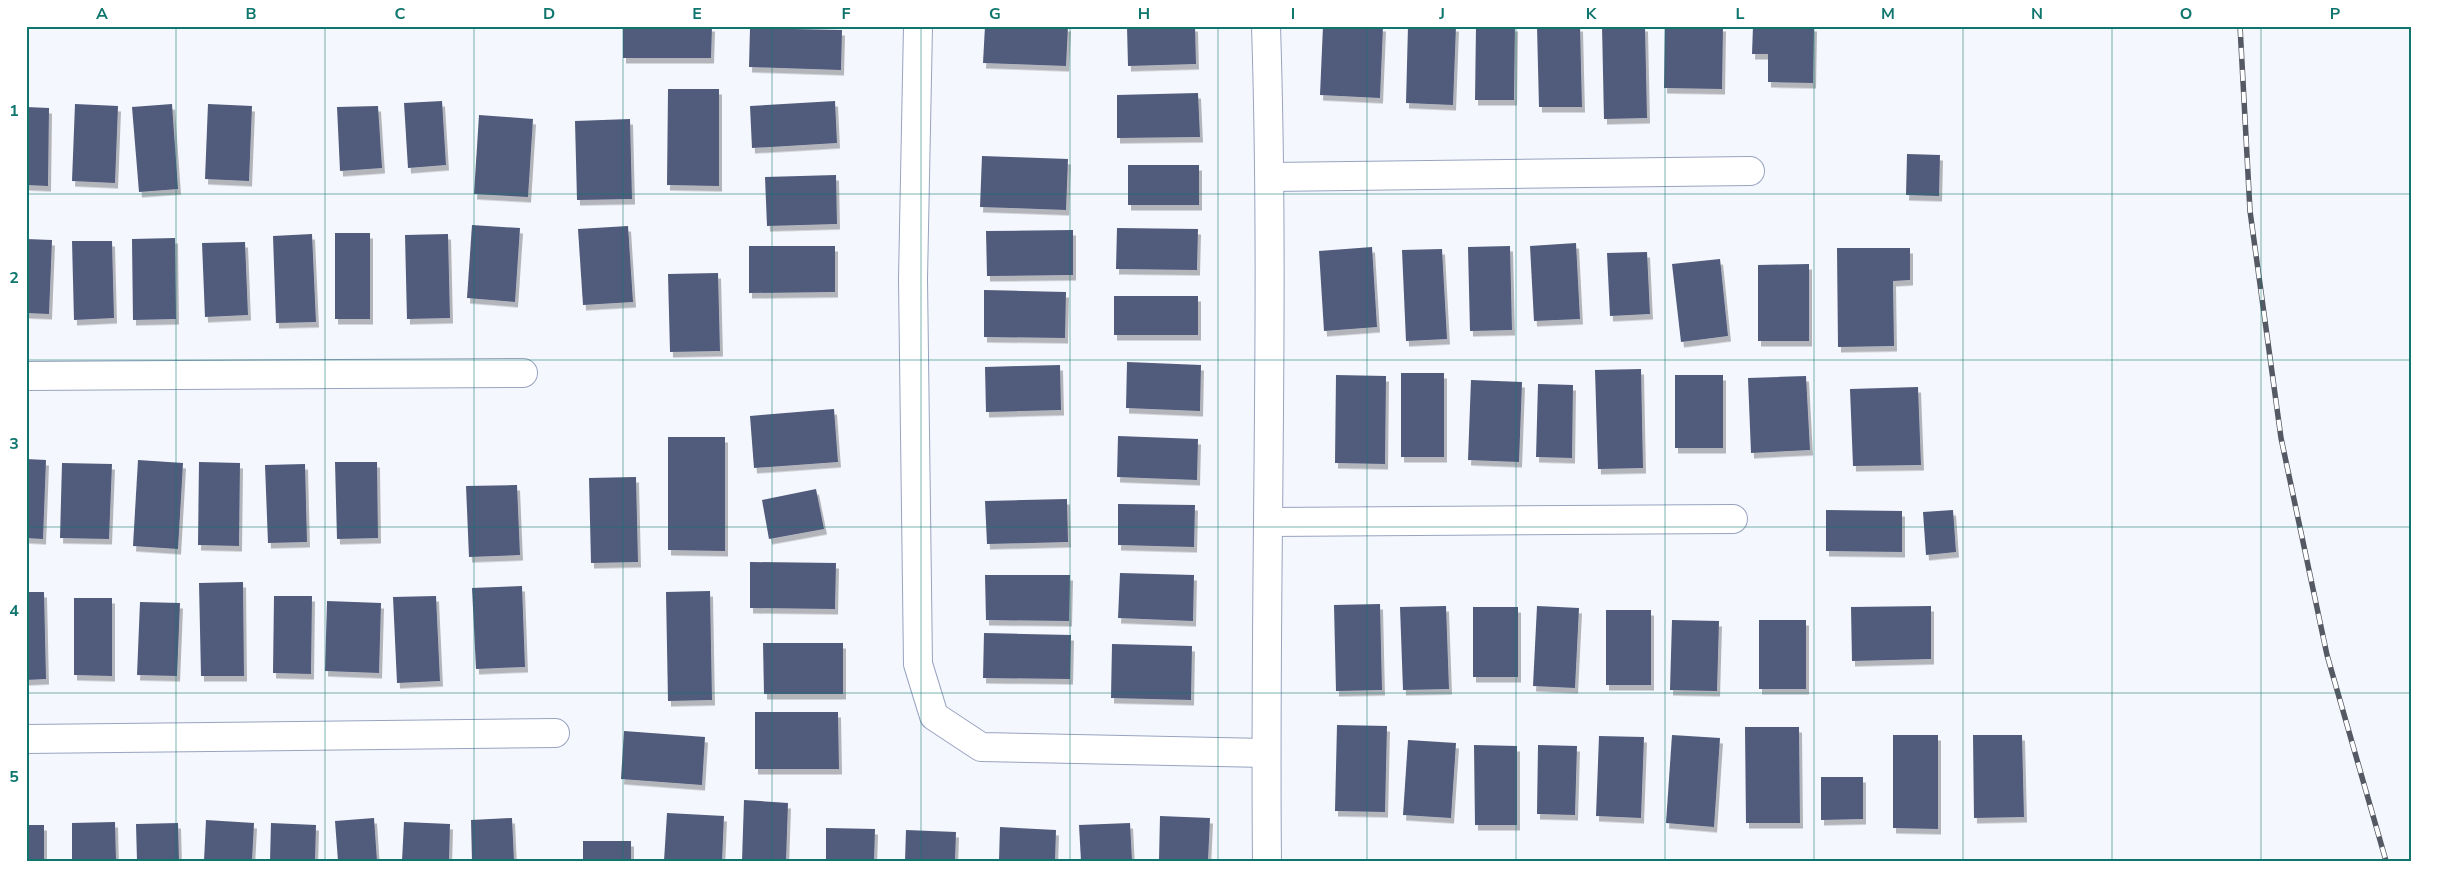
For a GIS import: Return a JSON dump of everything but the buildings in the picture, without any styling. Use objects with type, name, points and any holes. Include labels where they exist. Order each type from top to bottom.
[{"type":"street","points":[[918,26],[913,279],[918,664],[934,716],[981,747],[1266,753]]},
{"type":"street","points":[[1266,26],[1271,177],[1266,753],[1267,861]]},
{"type":"street","points":[[1271,177],[1750,171]]},
{"type":"street","points":[[26,376],[523,374]]},
{"type":"street","points":[[1269,522],[1733,519]]},
{"type":"street","points":[[26,739],[555,733]]},
{"type":"railway","points":[[2240,26],[2250,211],[2281,438],[2327,655],[2386,861]]}]
